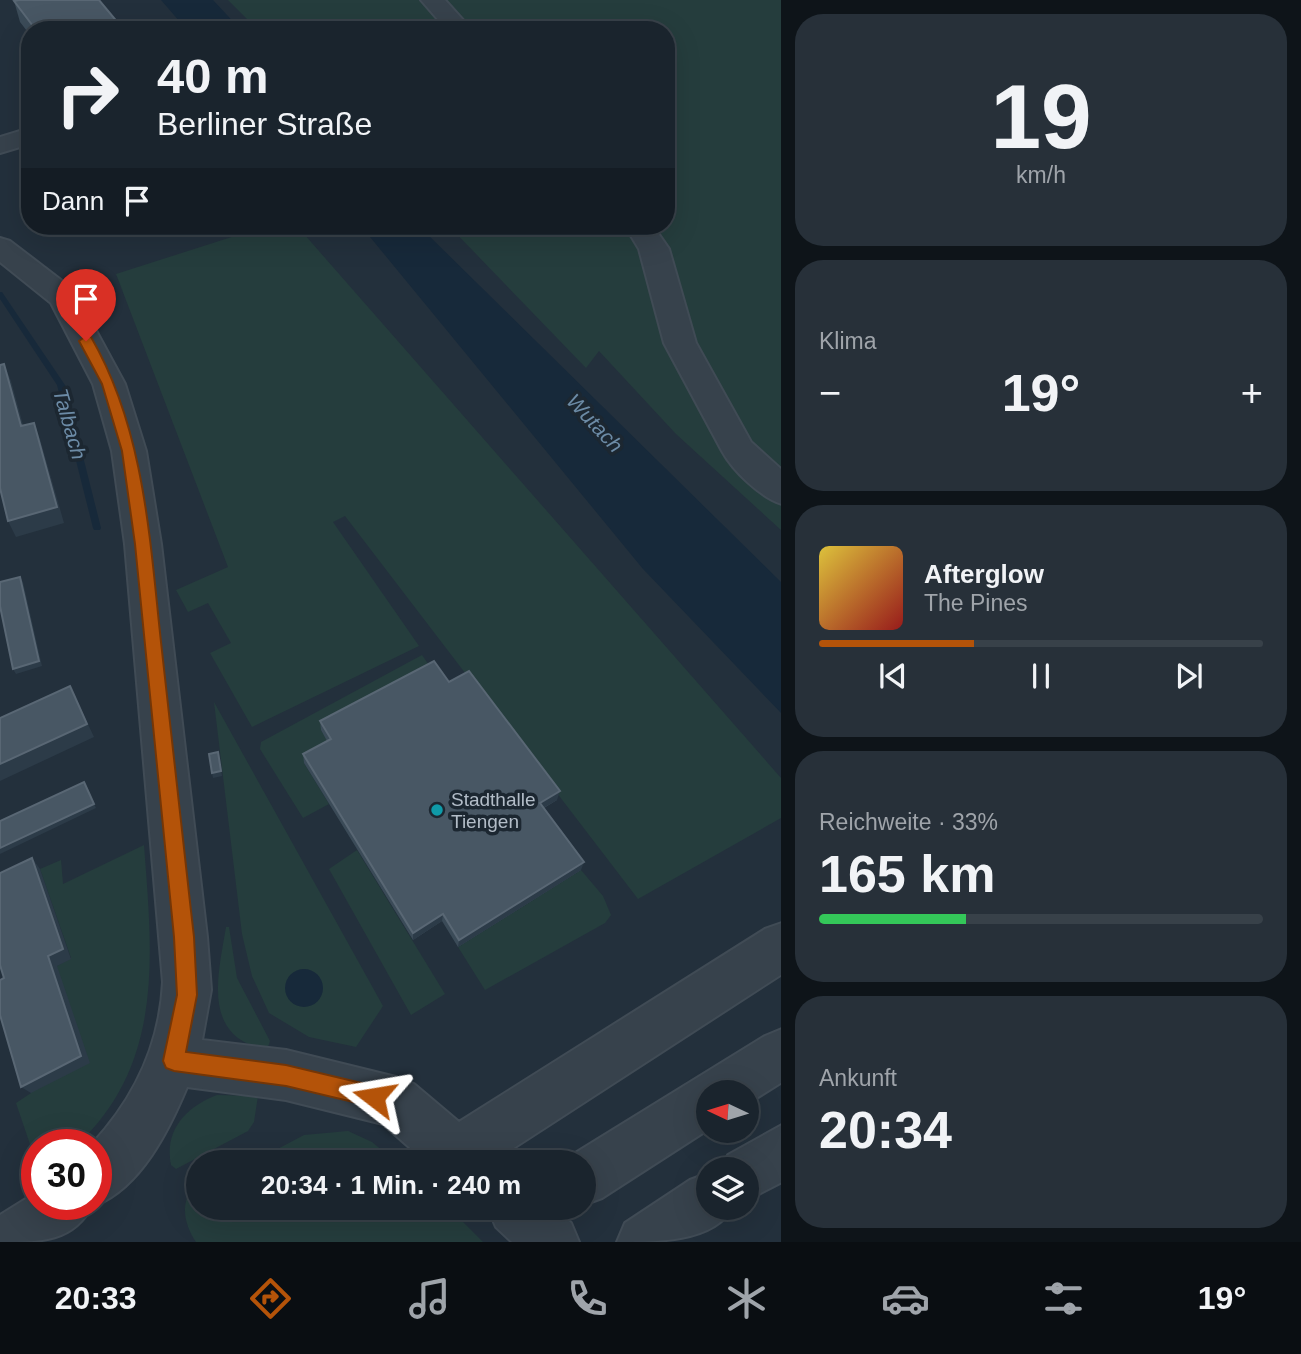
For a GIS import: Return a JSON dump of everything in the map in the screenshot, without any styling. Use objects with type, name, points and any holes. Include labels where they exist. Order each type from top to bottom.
[{"type":"street","points":[[432,0],[452,21]]},
{"type":"street","points":[[0,145],[21,139]]},
{"type":"street","points":[[645,235],[654,249],[680,343],[739,451],[781,491]]},
{"type":"street","points":[[27,258],[63,297],[109,384],[129,451],[143,544],[184,937],[187,995],[174,1061],[153,1109],[112,1162]]},
{"type":"street","points":[[473,1150],[781,946]]},
{"type":"street","points":[[739,1080],[781,1053]]},
{"type":"street","points":[[174,1061],[286,1075],[396,1102],[452,1150]]},
{"type":"street","points":[[596,1171],[696,1107]]},
{"type":"street","points":[[759,1166],[781,1151]]},
{"type":"street","points":[[644,1242],[696,1208]]},
{"type":"street","points":[[8,1242],[42,1220]]},
{"type":"green space","points":[[228,0],[781,0],[781,530],[676,434],[599,351],[586,368],[458,235],[675,235],[675,21],[249,21]]},
{"type":"green space","points":[[238,235],[305,235],[781,778],[781,818],[638,899],[345,516],[333,522],[419,646],[252,727],[210,653],[231,643],[208,603],[188,612],[176,590],[228,567],[116,274]]},
{"type":"green space","points":[[422,655],[433,671],[321,730],[332,748],[304,763],[329,804],[303,818],[260,749],[261,742]]},
{"type":"green space","points":[[214,702],[383,1006],[356,1047],[309,1037],[269,1013],[252,976],[242,934]]},
{"type":"green space","points":[[144,845],[150,965],[147,1004],[139,1042],[126,1078],[106,1112],[91,1129],[25,1129],[16,1103],[31,1093],[57,966],[71,958],[40,869],[61,860],[63,884]]},
{"type":"green space","points":[[357,850],[445,994],[411,1015],[329,869]]},
{"type":"green space","points":[[581,870],[603,896],[611,915],[605,923],[485,990],[458,947]]},
{"type":"green space","points":[[226,927],[229,927],[237,978],[270,1041],[267,1050],[246,1043],[232,1032],[223,1018],[218,984]]},
{"type":"green space","points":[[217,1095],[258,1096],[254,1122],[248,1131],[212,1150],[186,1150],[186,1164],[176,1169],[171,1165],[170,1152],[174,1131],[187,1113]]},
{"type":"green space","points":[[348,1131],[372,1142],[382,1150],[276,1150],[304,1135]]},
{"type":"green space","points":[[186,1220],[461,1220],[483,1242],[196,1242]]},
{"type":"water","points":[[161,0],[213,0],[233,21],[179,21]]},
{"type":"water","name":"Wutach","points":[[368,235],[428,235],[781,582],[781,713],[643,569]]},
{"type":"water","points":[[304,969],[317,975],[323,988],[317,1001],[304,1007],[291,1001],[285,988],[291,975]]},
{"type":"building","points":[[99,0],[116,21],[29,21],[14,1]]},
{"type":"building","points":[[4,364],[21,426],[34,423],[57,507],[8,521],[0,488],[0,365]]},
{"type":"building","points":[[20,577],[39,661],[13,669],[0,606],[0,582]]},
{"type":"building","name":"Stadthalle Tiengen","points":[[434,661],[449,682],[469,671],[560,791],[540,803],[584,862],[459,940],[443,914],[413,933],[303,754],[331,739],[320,721]]},
{"type":"building","points":[[70,686],[87,724],[0,764],[0,718]]},
{"type":"building","points":[[218,752],[221,771],[212,773],[209,754]]},
{"type":"building","points":[[84,782],[94,804],[0,848],[0,821]]},
{"type":"building","points":[[32,858],[63,949],[48,956],[81,1056],[21,1087],[0,1015],[0,980],[4,978],[0,965],[0,873]]},
{"type":"waterway","name":"Talbach","points":[[0,294],[61,385],[97,528]]},
{"type":"place","name":"Stadthalle Tiengen","points":[[437,810]]},
{"type":"route","points":[[86,341],[109,384],[129,451],[143,544],[184,937],[187,995],[174,1061],[286,1075],[374,1097]]}]
